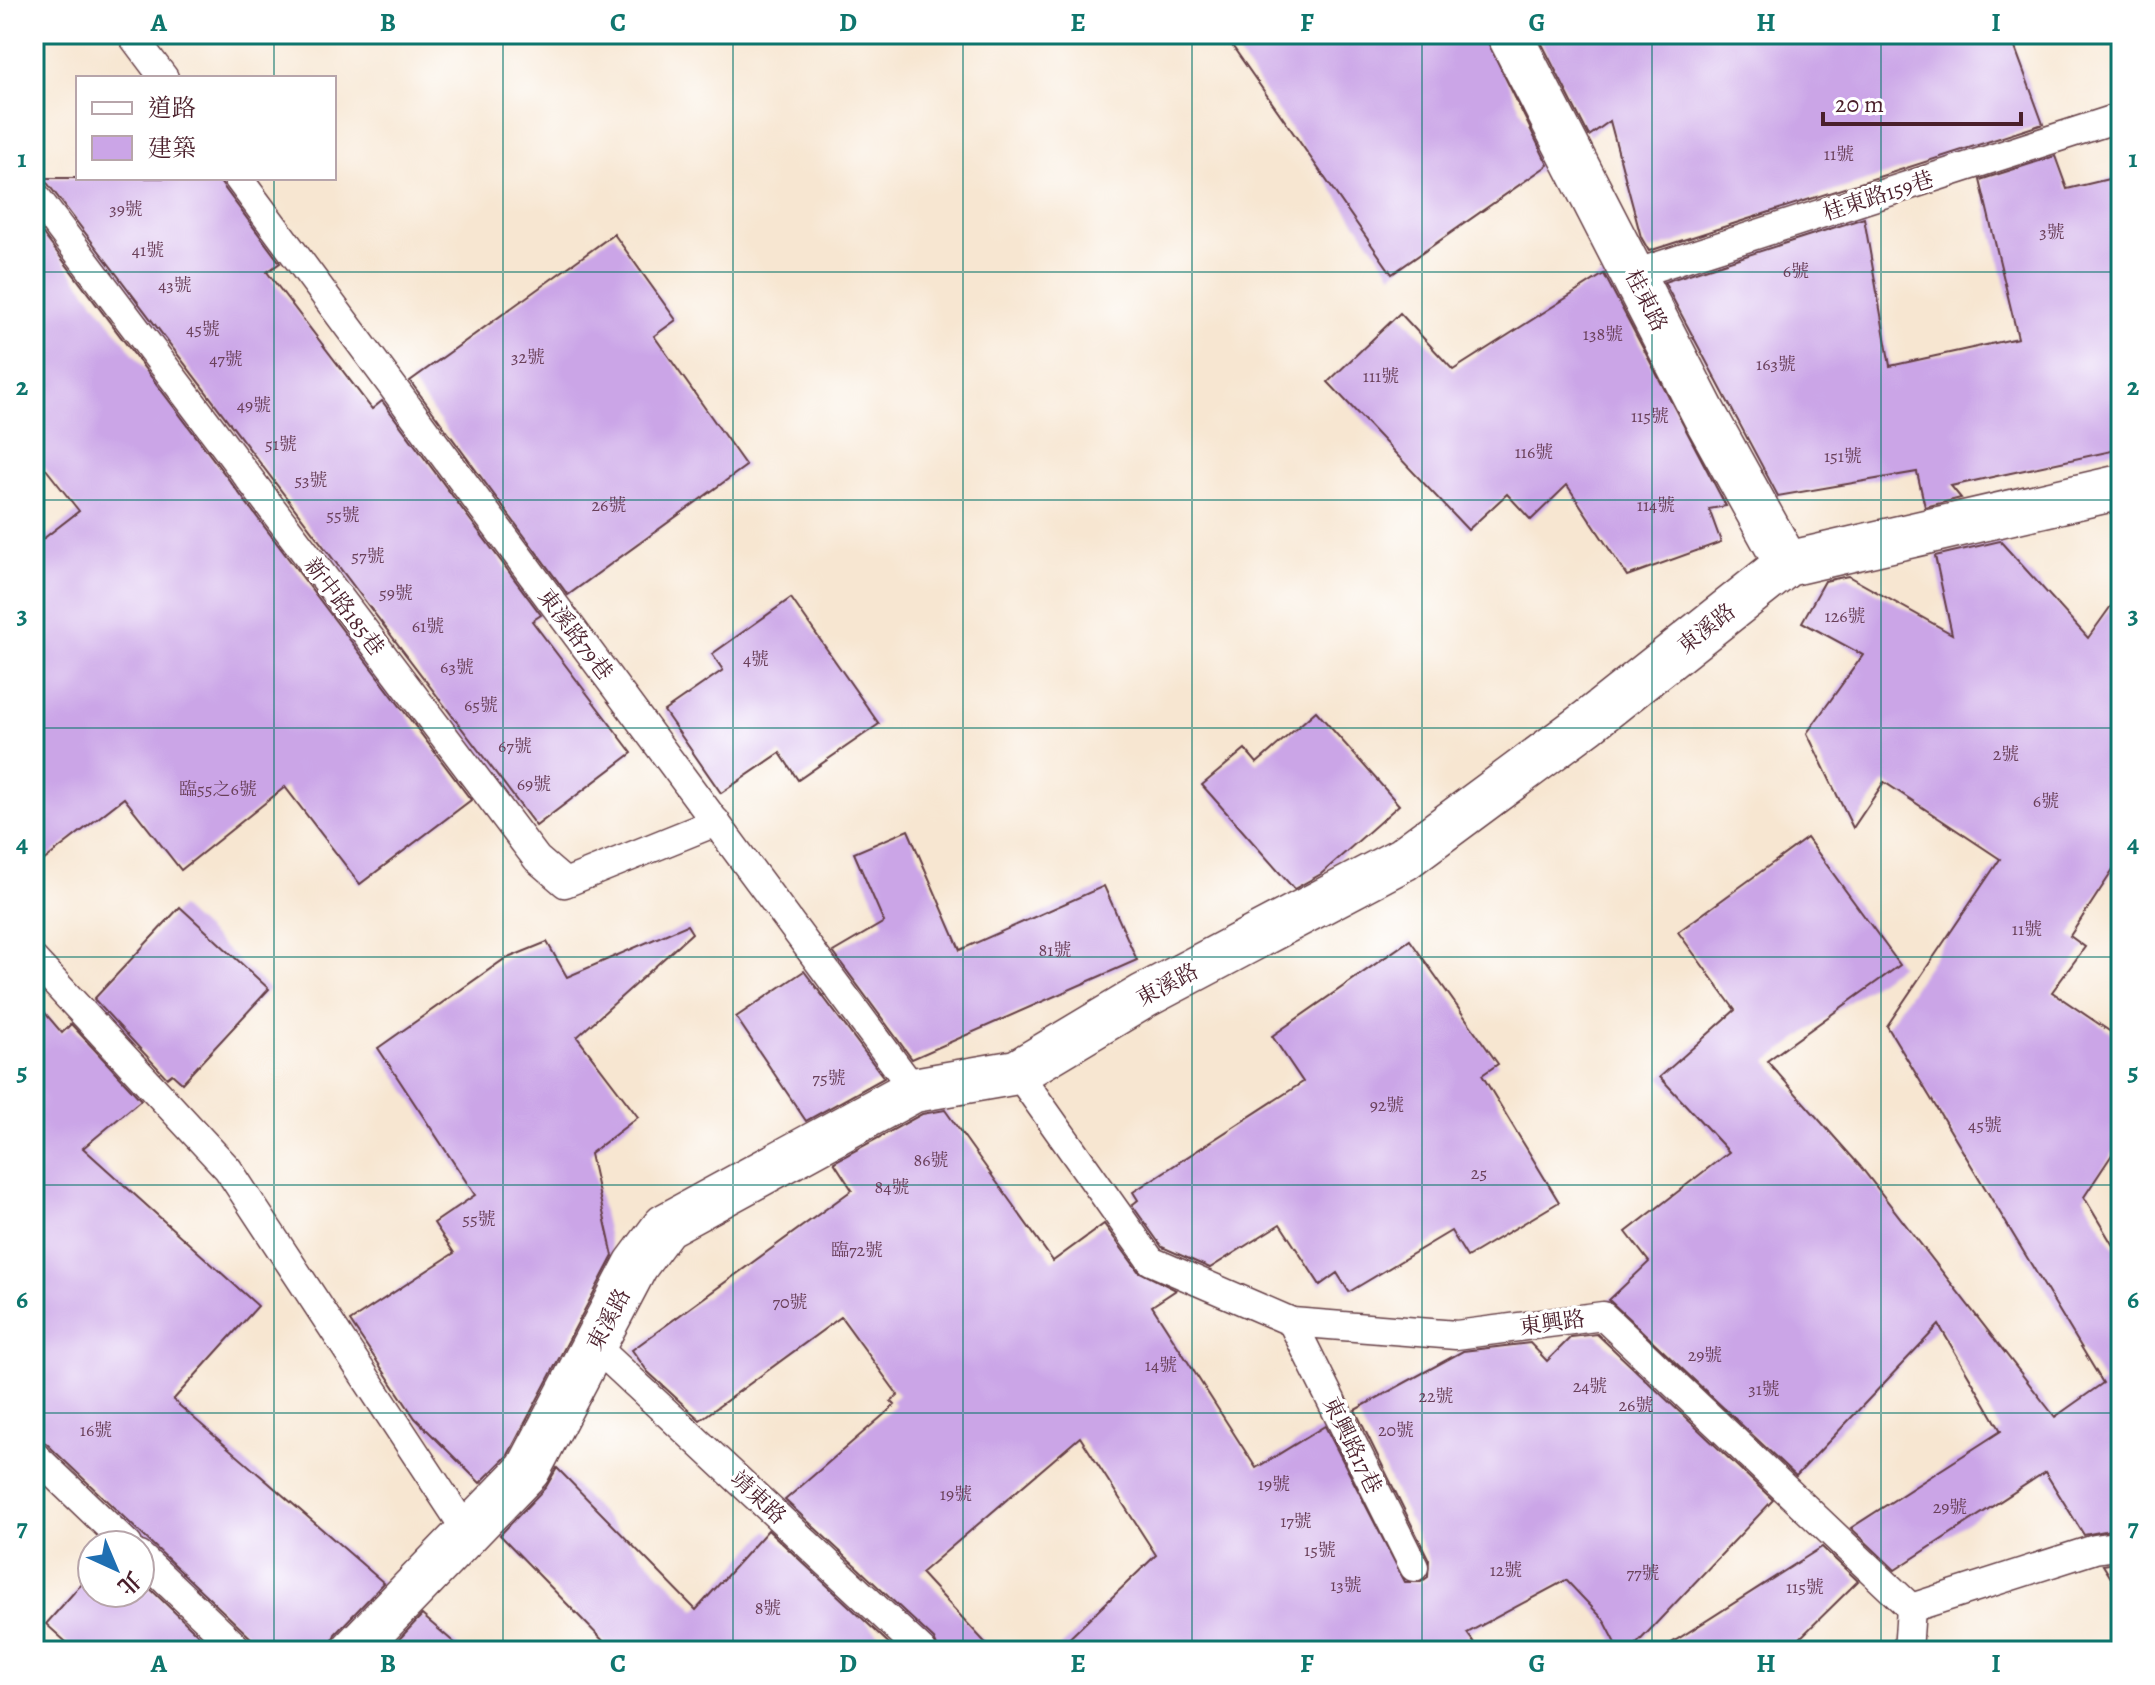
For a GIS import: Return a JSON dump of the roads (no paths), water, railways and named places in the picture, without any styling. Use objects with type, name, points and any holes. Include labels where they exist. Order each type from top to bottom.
[{"type":"street","name":"桂東路","points":[[1509,34],[1704,414],[1787,564]]},
{"type":"street","name":"東溪路","points":[[355,1650],[528,1470],[636,1265],[665,1226],[914,1090],[1017,1072],[1144,996],[1403,859],[1588,722],[1787,564],[2121,487]]},
{"type":"lane","points":[[131,34],[162,76]]},
{"type":"lane","name":"桂東路159巷","points":[[1634,274],[2121,117]]},
{"type":"lane","name":"東溪路79巷","points":[[239,180],[914,1090]]},
{"type":"lane","name":"新中路185巷","points":[[34,194],[537,859],[565,883],[716,822]]},
{"type":"lane","points":[[34,960],[228,1169],[468,1533]]},
{"type":"lane","name":"東興路","points":[[1017,1072],[1151,1261],[1292,1322],[1456,1335],[1603,1316],[1911,1608]]},
{"type":"lane","name":"東興路17巷","points":[[1292,1322],[1414,1567]]},
{"type":"lane","name":"靖東路","points":[[594,1345],[922,1651]]},
{"type":"lane","points":[[34,1455],[111,1529]]},
{"type":"lane","points":[[1908,1651],[1911,1608],[2095,1549],[2121,1545]]},
{"type":"lane","points":[[156,1571],[240,1651]]}]
